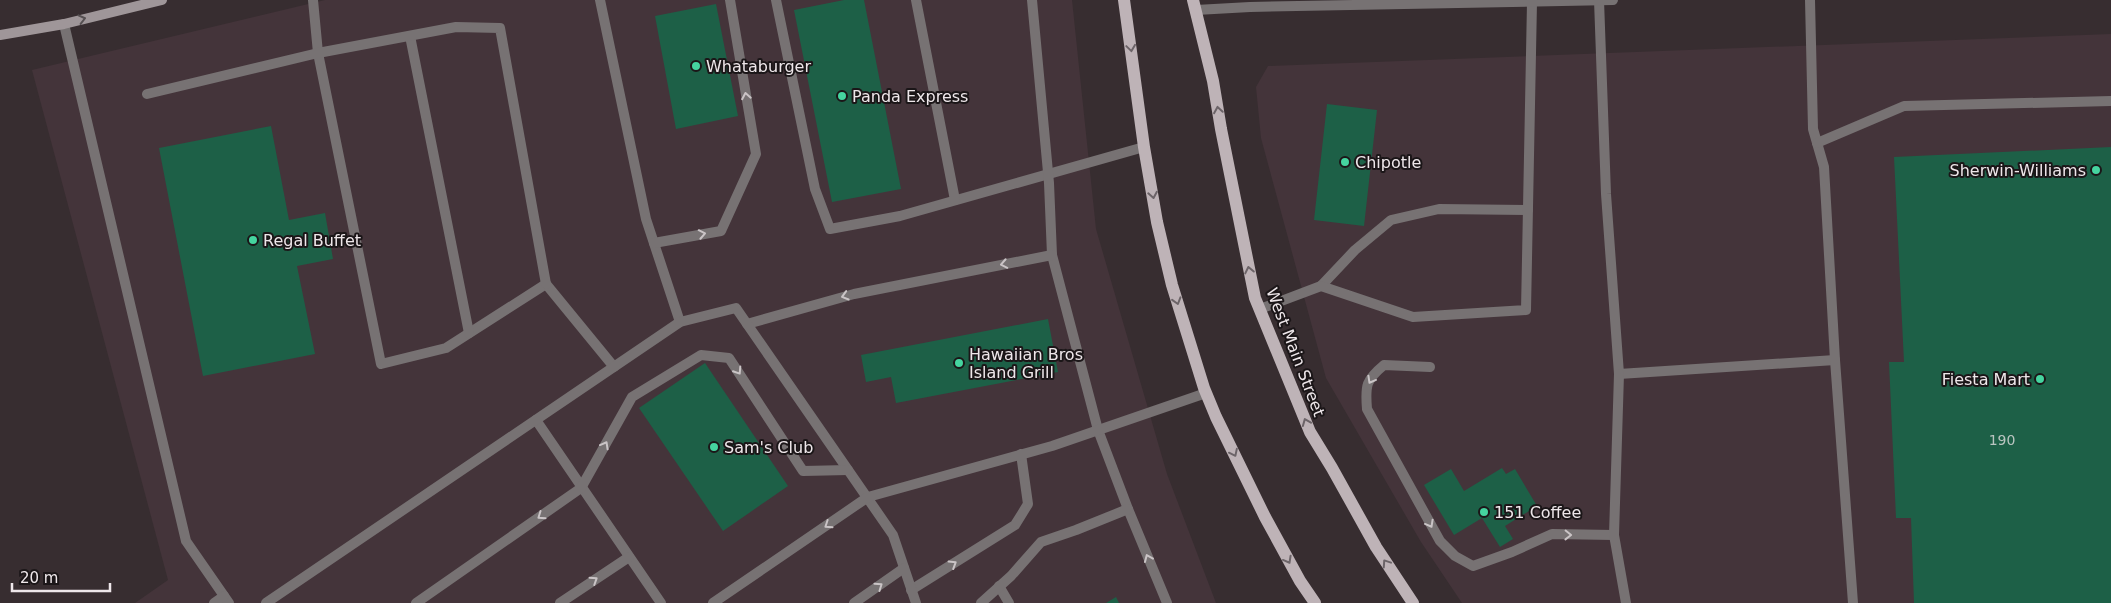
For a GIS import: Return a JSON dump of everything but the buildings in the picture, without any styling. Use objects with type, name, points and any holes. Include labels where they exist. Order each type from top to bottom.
[{"type":"main road","points":[[0,35],[64,24],[162,0]]},
{"type":"main road","points":[[1124,0],[1144,147],[1157,222],[1172,285],[1206,393],[1265,517],[1300,581],[1315,603]]},
{"type":"main road","name":"West Main Street","points":[[1194,5],[1213,81],[1255,298],[1310,432],[1376,547],[1414,603]]},
{"type":"street","points":[[313,0],[318,53],[381,364],[446,348],[546,284]]},
{"type":"street","points":[[600,0],[646,219],[680,322]]},
{"type":"street","points":[[654,244],[721,231],[756,154],[730,0]]},
{"type":"street","points":[[776,0],[815,189],[830,229],[900,216],[1144,147]]},
{"type":"street","points":[[916,0],[955,200]]},
{"type":"street","points":[[1032,0],[1048,173],[1052,255],[1098,430],[1167,603]]},
{"type":"street","points":[[1599,0],[1606,194],[1619,374],[1614,535],[1626,603]]},
{"type":"street","points":[[1194,5],[1613,0]]},
{"type":"street","points":[[1810,0],[1813,129],[1824,167],[1835,360],[1853,603]]},
{"type":"street","points":[[1322,286],[1414,317],[1526,310],[1532,2]]},
{"type":"street","points":[[64,24],[186,541],[226,600],[214,603]]},
{"type":"street","points":[[147,94],[318,53],[456,28],[500,28],[546,284],[614,367]]},
{"type":"street","points":[[410,36],[469,333]]},
{"type":"street","points":[[1817,143],[1904,106],[2111,101]]},
{"type":"street","points":[[1260,309],[1322,286],[1355,250],[1391,220],[1439,209],[1528,210]]},
{"type":"street","points":[[747,324],[854,294],[1052,255]]},
{"type":"street","points":[[266,603],[680,322],[736,308],[893,535],[916,603]]},
{"type":"street","points":[[416,603],[581,488],[632,397],[701,355],[730,358],[803,471],[848,470]]},
{"type":"street","points":[[1619,374],[1835,360]]},
{"type":"street","points":[[1430,367],[1384,365],[1371,376],[1366,391],[1367,409],[1440,541],[1455,556],[1473,566],[1512,552],[1552,534],[1614,535]]},
{"type":"street","points":[[713,603],[868,497],[1021,454],[1206,393]]},
{"type":"street","points":[[536,420],[661,603]]},
{"type":"street","points":[[911,590],[1015,524],[1028,504],[1021,454]]},
{"type":"street","points":[[981,603],[1011,576],[1041,542],[1128,509]]},
{"type":"street","points":[[560,603],[629,558]]},
{"type":"street","points":[[854,603],[904,568]]},
{"type":"street","points":[[999,586],[1009,603]]},
{"type":"shaded area","points":[[325,0],[1072,0],[1096,229],[1167,474],[1216,603],[135,603],[168,580],[32,70]]},
{"type":"shaded area","points":[[2111,34],[2111,603],[1462,603],[1421,542],[1326,378],[1261,138],[1256,87],[1268,66]]},
{"type":"place","name":"Whataburger","points":[[696,66]]},
{"type":"place","name":"Panda Express","points":[[842,96]]},
{"type":"place","name":"Chipotle","points":[[1345,162]]},
{"type":"place","name":"Sherwin-Williams","points":[[2096,170]]},
{"type":"place","name":"Regal Buffet","points":[[253,240]]},
{"type":"place","name":"Hawaiian Bros Island Grill","points":[[959,363]]},
{"type":"place","name":"Fiesta Mart","points":[[2040,379]]},
{"type":"place","name":"Sam's Club","points":[[714,447]]},
{"type":"place","name":"151 Coffee","points":[[1484,512]]}]
